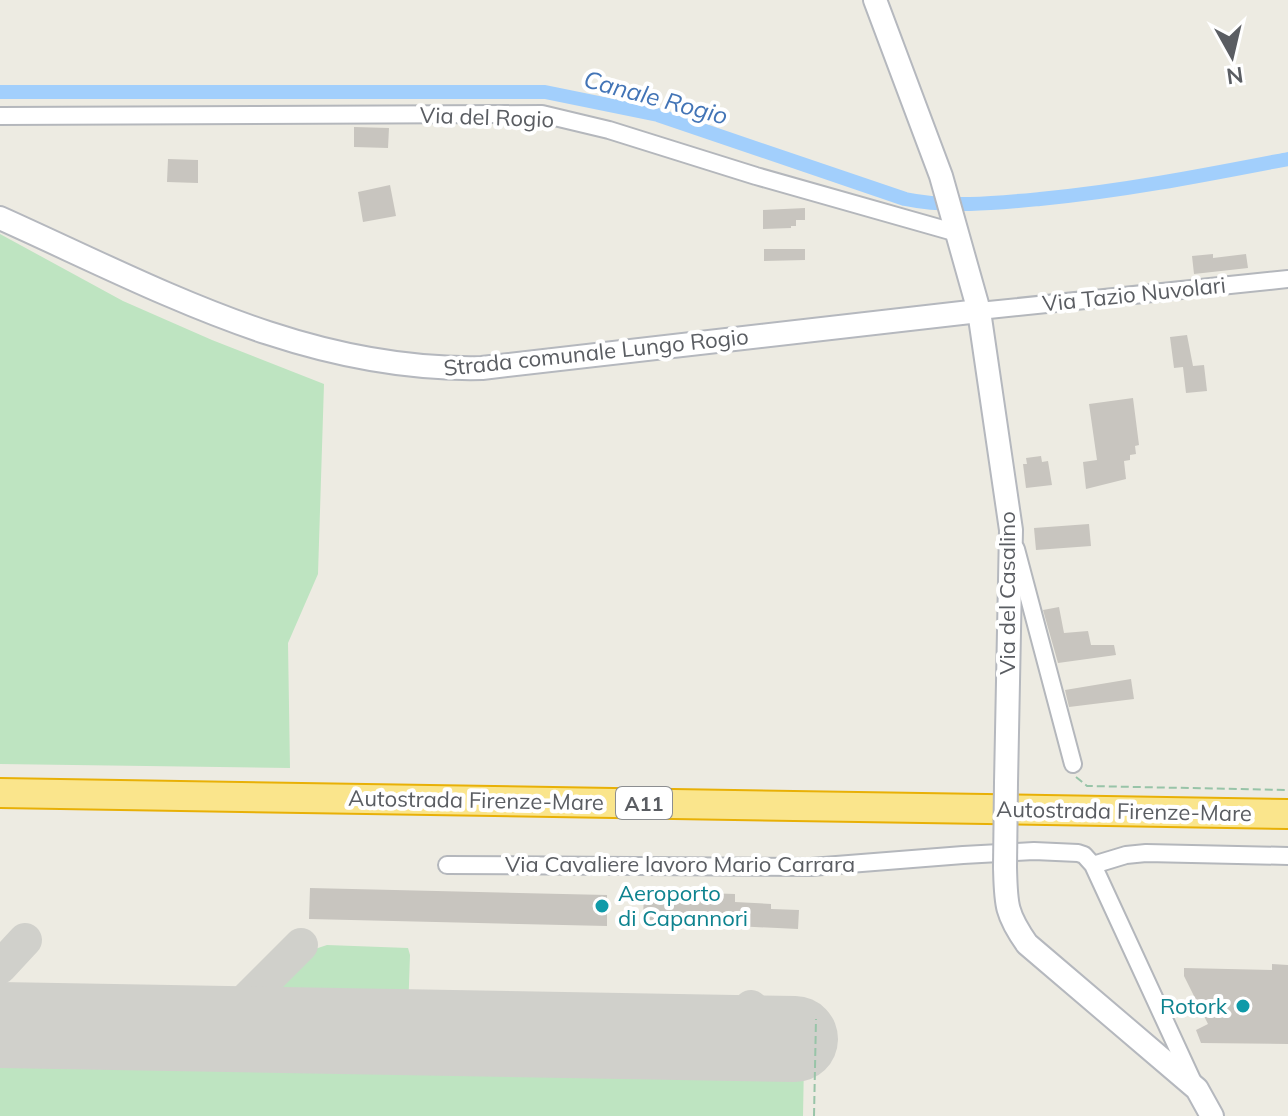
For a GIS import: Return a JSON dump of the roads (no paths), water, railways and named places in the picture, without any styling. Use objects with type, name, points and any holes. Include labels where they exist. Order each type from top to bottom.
[{"type":"highway","name":"Autostrada Firenze-Mare","points":[[0,793],[1288,814]]},
{"type":"highway","name":"Autostrada Firenze-Mare","points":[[0,810],[1288,832]]},
{"type":"street","name":"Via del Casalino","points":[[875,0],[952,213],[979,311],[1011,530],[1005,867],[1006,904],[1011,921],[1027,944],[1197,1089],[1212,1116]]},
{"type":"street","name":"Via del Rogio","points":[[0,116],[542,114],[609,130],[756,176],[952,213]]},
{"type":"street","name":"Strada comunale Lungo Rogio","points":[[0,218],[159,293],[299,345],[389,363],[440,369],[482,368],[979,311]]},
{"type":"street","name":"Via Tazio Nuvolari","points":[[979,311],[1288,279]]},
{"type":"street","points":[[1011,530],[1073,764]]},
{"type":"street","name":"Via Cavaliere lavoro Mario Carrara","points":[[447,865],[820,867],[1034,851],[1078,853],[1093,865]]},
{"type":"street","points":[[1197,1089],[1093,865],[1136,854],[1288,856]]},
{"type":"waterway","name":"Canale Rogio","points":[[0,92],[545,92],[658,115],[905,199],[955,204],[1071,196],[1288,159]]},
{"type":"place","name":"Aeroporto di Capannori","points":[[602,906]]},
{"type":"place","name":"Rotork","points":[[1243,1006]]}]
